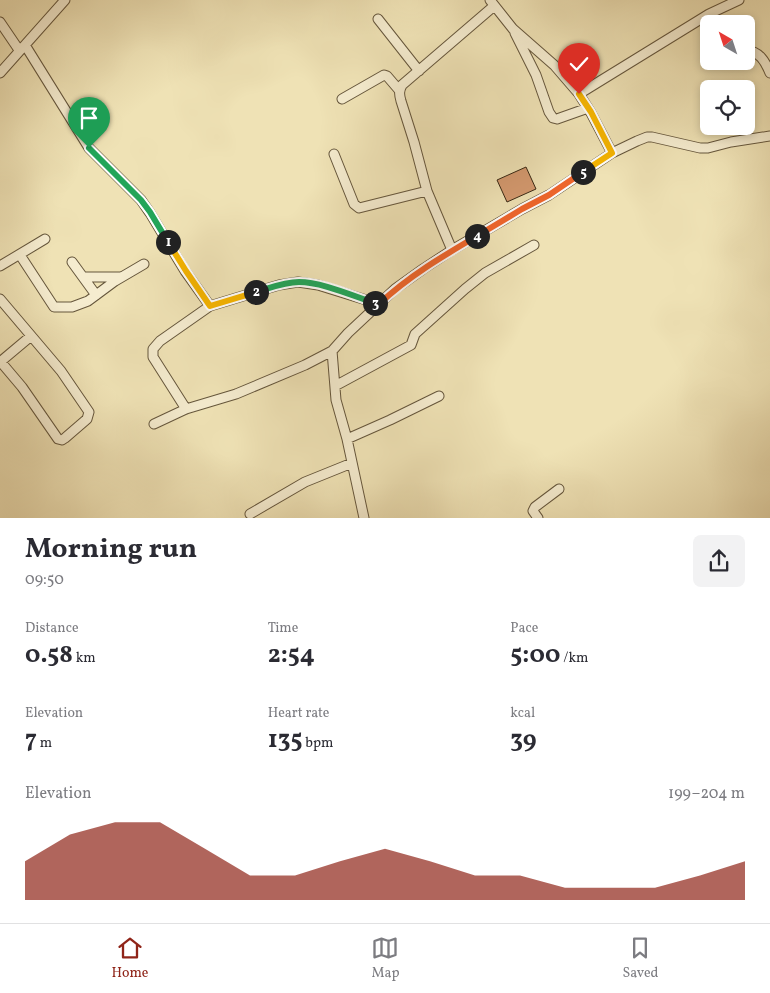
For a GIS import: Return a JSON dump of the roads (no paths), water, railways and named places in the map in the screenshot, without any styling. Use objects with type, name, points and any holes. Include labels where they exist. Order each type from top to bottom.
[{"type":"street","points":[[0,73],[65,0]]},
{"type":"street","points":[[579,94],[709,14],[739,0]]},
{"type":"street","points":[[452,250],[427,191],[399,94],[402,85],[492,3],[513,29],[554,65],[579,94],[612,153]]},
{"type":"street","points":[[378,20],[419,71]]},
{"type":"street","points":[[0,22],[22,47],[89,148],[141,200],[150,212],[210,306]]},
{"type":"street","points":[[513,29],[536,75],[549,112],[553,118],[557,119],[588,108]]},
{"type":"street","points":[[755,53],[766,62],[770,73]]},
{"type":"street","points":[[342,99],[384,75],[400,90]]},
{"type":"street","points":[[154,424],[186,409],[236,394],[305,365],[332,351],[348,333],[395,289],[452,250],[549,195],[612,153],[646,137],[708,148],[731,142],[770,136]]},
{"type":"street","points":[[334,154],[354,204],[359,208],[427,191]]},
{"type":"street","points":[[0,266],[45,240]]},
{"type":"street","points":[[335,386],[411,345],[415,334],[465,289],[485,273],[534,245]]},
{"type":"street","points":[[20,255],[54,307],[78,306],[144,264]]},
{"type":"street","points":[[72,262],[96,295]]},
{"type":"street","points":[[83,277],[122,277]]},
{"type":"street","points":[[186,409],[153,356],[153,349],[160,341],[210,306],[279,285],[298,282],[318,285],[379,304]]},
{"type":"street","points":[[0,299],[61,371],[89,412],[87,419],[62,440],[58,439],[22,386],[0,362],[31,336]]},
{"type":"street","points":[[332,351],[336,400],[347,439],[364,518]]},
{"type":"street","points":[[347,439],[439,396]]},
{"type":"street","points":[[250,514],[305,482],[352,463]]},
{"type":"street","points":[[538,518],[533,509],[559,489]]}]
